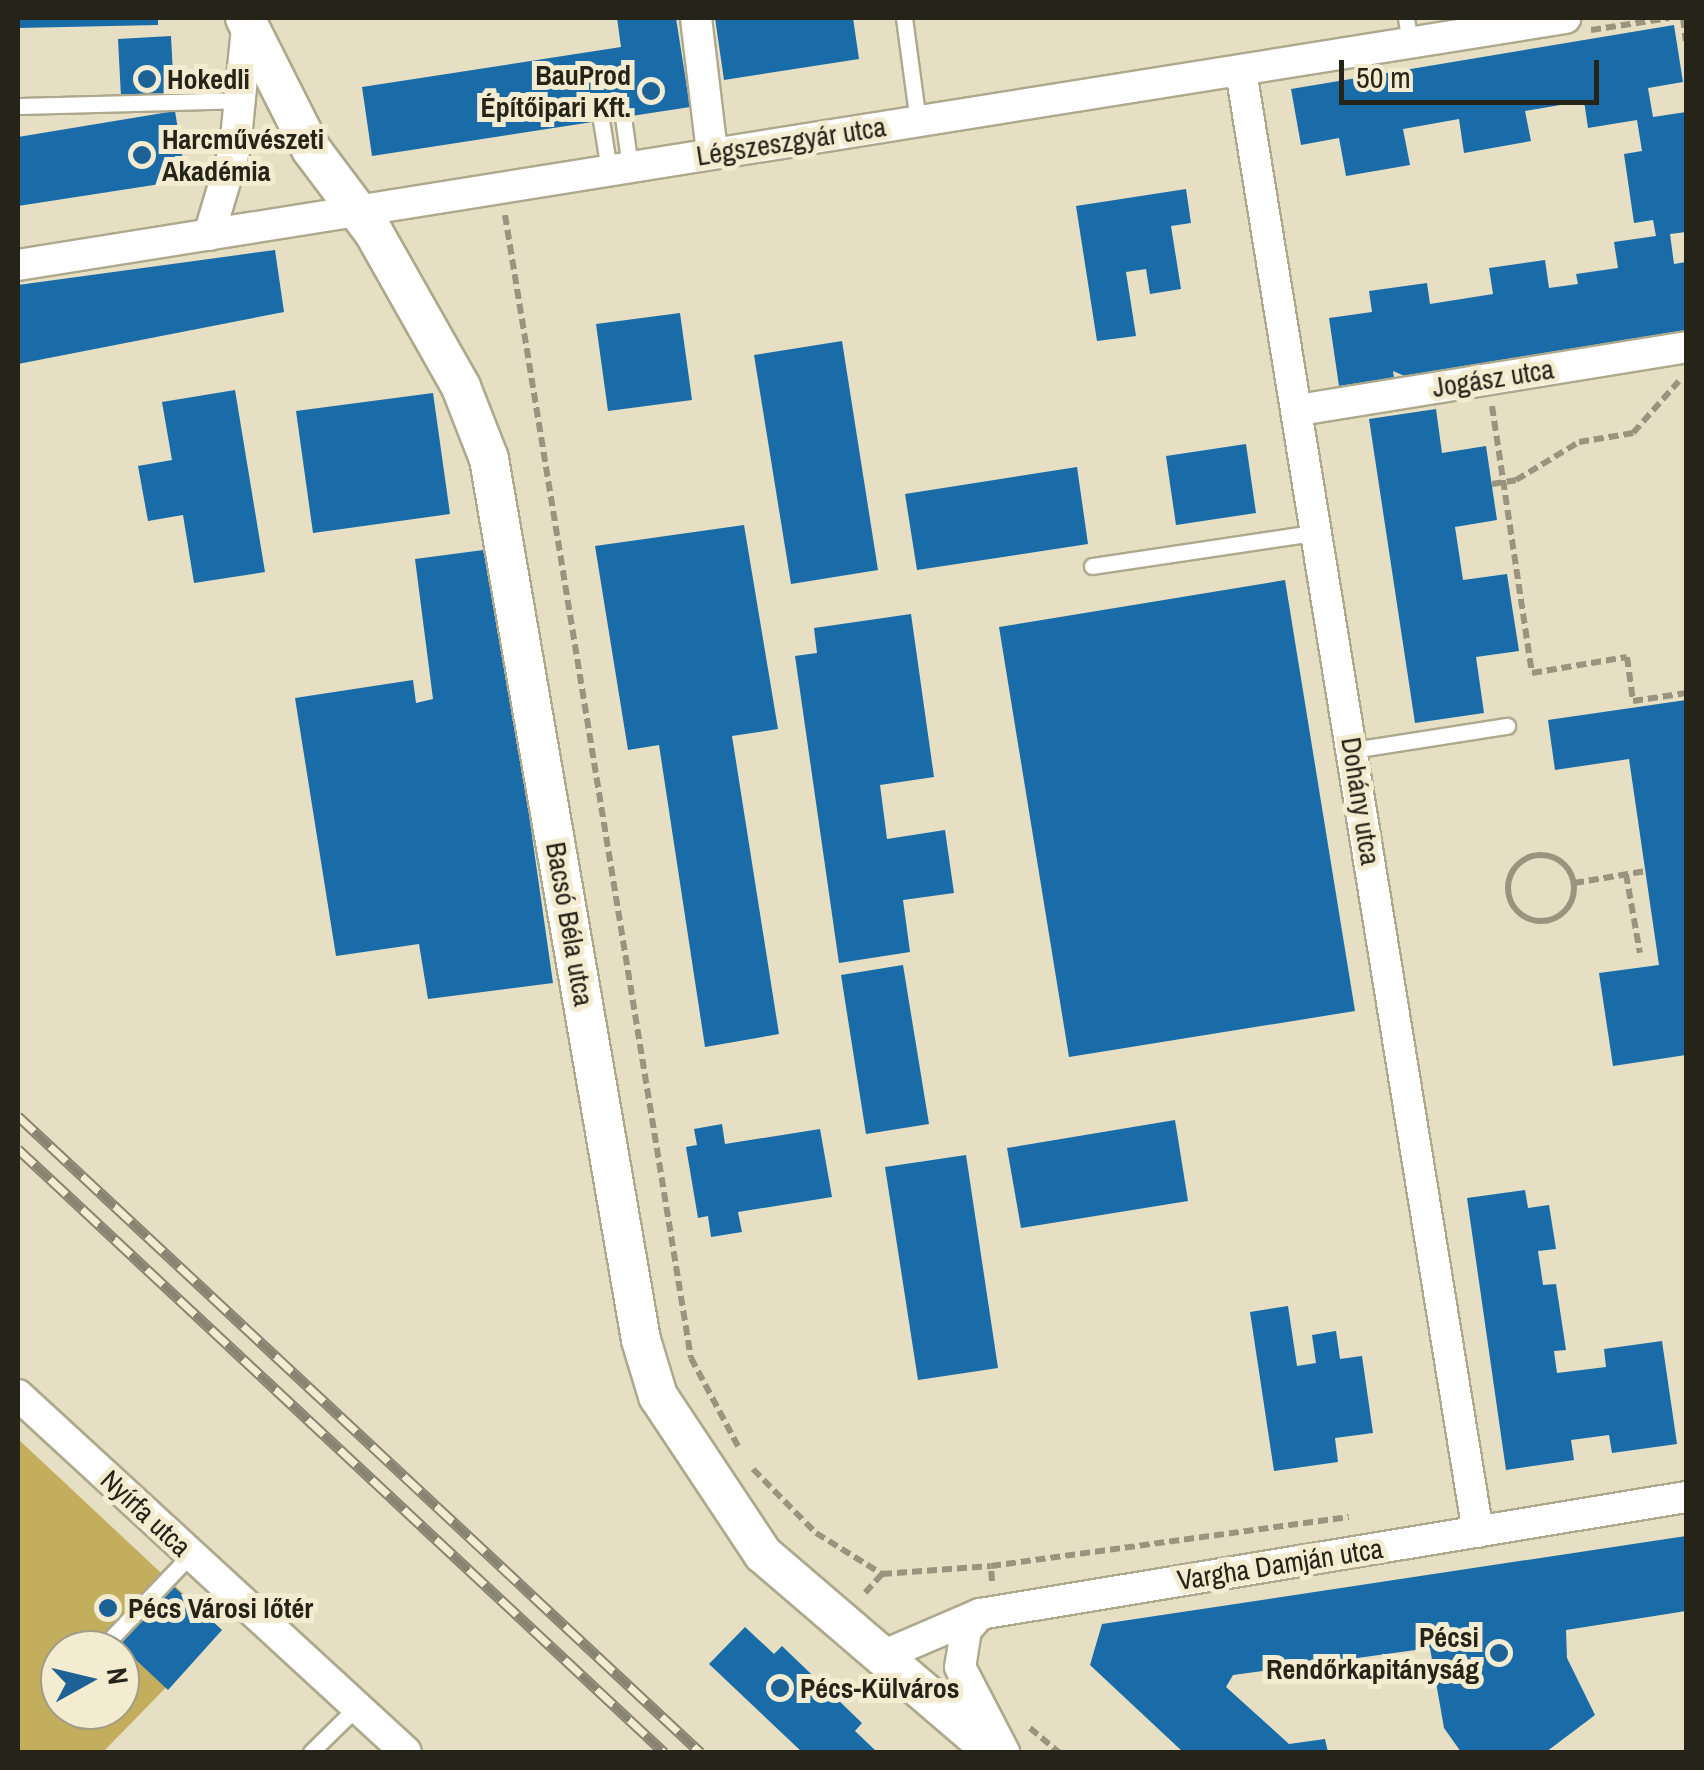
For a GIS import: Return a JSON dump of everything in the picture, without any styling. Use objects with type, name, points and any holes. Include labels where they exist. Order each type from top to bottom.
[{"type":"street","points":[[696,18],[712,153]]},
{"type":"street","name":"Légszeszgyár utca","points":[[18,265],[1241,70],[1409,30],[1565,18]]},
{"type":"street","points":[[208,235],[240,100],[246,22]]},
{"type":"street","name":"Bacsó Béla utca","points":[[246,22],[311,148],[359,213],[461,387],[489,460],[650,1374],[720,1497],[762,1554],[994,1752]]},
{"type":"street","name":"Dohány utca","points":[[1241,70],[1320,532],[1478,1532]]},
{"type":"street","name":"Jogász utca","points":[[1299,410],[1686,347]]},
{"type":"street","name":"Nyírfa utca","points":[[18,1395],[406,1752]]},
{"type":"street","name":"Vargha Damján utca","points":[[882,1656],[980,1614],[1686,1498]]},
{"type":"street","points":[[980,1614],[966,1630],[960,1668],[1004,1752]]},
{"type":"lane","points":[[904,18],[918,121]]},
{"type":"lane","points":[[18,106],[240,100]]},
{"type":"lane","points":[[620,169],[622,118]]},
{"type":"lane","points":[[602,120],[620,169]]},
{"type":"lane","points":[[1092,566],[1320,532]]},
{"type":"lane","points":[[1353,750],[1507,726]]},
{"type":"lane","points":[[119,1630],[191,1554]]},
{"type":"lane","points":[[311,1752],[357,1707]]},
{"type":"path","points":[[1683,18],[1686,41]]},
{"type":"path","points":[[504,212],[691,1358],[748,1464],[816,1534],[882,1574]]},
{"type":"path","points":[[1492,484],[1579,442],[1633,433],[1686,373]]},
{"type":"path","points":[[1489,390],[1532,673],[1627,657],[1634,701],[1686,693]]},
{"type":"path","points":[[1536,854],[1561,861],[1574,883],[1568,908],[1546,921],[1521,914],[1508,892],[1514,868],[1536,854]]},
{"type":"path","points":[[1574,883],[1646,871]]},
{"type":"path","points":[[1626,874],[1640,953]]},
{"type":"path","points":[[831,1615],[882,1574],[990,1566]]},
{"type":"path","points":[[1022,1721],[1059,1752]]},
{"type":"shaded area","name":"Pécs Városi lőtér","points":[[18,1439],[222,1630],[140,1714],[140,1630],[40,1630],[40,1730],[124,1730],[103,1752],[18,1752]]},
{"type":"building","points":[[18,18],[158,18],[158,25],[18,28]]},
{"type":"building","points":[[617,18],[676,18],[690,107],[372,156],[362,87],[621,47]]},
{"type":"building","points":[[715,18],[853,18],[859,59],[724,80]]},
{"type":"building","points":[[1674,25],[1683,82],[1648,88],[1653,117],[1686,112],[1686,232],[1670,234],[1674,264],[1686,262],[1686,336],[1407,377],[1393,371],[1394,378],[1339,386],[1329,318],[1372,312],[1369,291],[1427,283],[1430,304],[1493,294],[1489,268],[1545,260],[1549,288],[1578,284],[1576,274],[1618,268],[1614,242],[1656,236],[1653,220],[1634,223],[1624,154],[1642,151],[1637,120],[1588,128],[1584,101],[1525,111],[1531,141],[1464,153],[1459,119],[1403,129],[1410,165],[1346,176],[1339,138],[1301,145],[1291,89]]},
{"type":"building","name":"Hokedli","points":[[171,36],[174,94],[121,97],[118,39]]},
{"type":"building","points":[[175,111],[186,180],[18,206],[18,137]]},
{"type":"building","points":[[1186,189],[1191,223],[1171,226],[1181,289],[1150,294],[1146,269],[1126,272],[1136,336],[1097,341],[1076,206]]},
{"type":"building","points":[[275,250],[284,312],[18,364],[18,285]]},
{"type":"building","points":[[680,313],[692,400],[608,411],[596,324]]},
{"type":"building","points":[[842,341],[878,570],[791,584],[754,355]]},
{"type":"building","points":[[235,390],[265,572],[194,583],[183,515],[148,521],[138,466],[172,460],[162,402]]},
{"type":"building","points":[[433,393],[450,514],[313,533],[296,411]]},
{"type":"building","points":[[1436,409],[1442,453],[1486,446],[1497,520],[1455,527],[1463,580],[1507,574],[1519,651],[1476,657],[1484,713],[1415,723],[1369,419]]},
{"type":"building","points":[[1246,444],[1256,513],[1176,525],[1166,456]]},
{"type":"building","points":[[1077,467],[1088,544],[917,570],[905,494]]},
{"type":"building","points":[[744,525],[778,729],[732,736],[779,1034],[705,1047],[659,745],[628,750],[595,546]]},
{"type":"building","points":[[491,549],[553,983],[428,999],[419,944],[336,956],[295,698],[413,680],[416,703],[433,699],[415,559]]},
{"type":"building","points":[[1285,580],[1355,1011],[1069,1057],[999,627]]},
{"type":"building","points":[[911,614],[934,777],[880,785],[887,839],[945,830],[954,893],[903,900],[910,952],[839,963],[795,656],[817,653],[814,628]]},
{"type":"building","points":[[1686,700],[1686,1055],[1613,1066],[1599,973],[1659,965],[1629,759],[1555,770],[1548,720]]},
{"type":"building","points":[[903,965],[929,1124],[866,1134],[841,975]]},
{"type":"building","points":[[1175,1120],[1188,1201],[1021,1228],[1007,1148]]},
{"type":"building","points":[[722,1124],[725,1144],[820,1129],[832,1197],[738,1212],[742,1232],[711,1237],[708,1216],[698,1218],[686,1147],[697,1145],[694,1129]]},
{"type":"building","points":[[966,1155],[998,1368],[918,1380],[885,1167]]},
{"type":"building","points":[[1525,1190],[1528,1208],[1549,1205],[1556,1249],[1538,1251],[1543,1285],[1556,1284],[1566,1350],[1554,1351],[1557,1373],[1606,1367],[1604,1349],[1662,1341],[1677,1444],[1612,1453],[1609,1435],[1571,1440],[1574,1460],[1506,1470],[1467,1198]]},
{"type":"building","points":[[1288,1306],[1297,1366],[1316,1363],[1312,1335],[1336,1331],[1340,1359],[1362,1356],[1373,1433],[1335,1438],[1338,1462],[1274,1471],[1250,1312]]},
{"type":"building","points":[[1686,1536],[1686,1611],[1566,1630],[1567,1658],[1595,1715],[1546,1752],[1461,1752],[1444,1728],[1430,1648],[1233,1675],[1226,1687],[1289,1744],[1325,1739],[1328,1752],[1183,1752],[1090,1665],[1102,1624]]},
{"type":"building","points":[[173,1586],[222,1630],[168,1690],[140,1664],[140,1630],[133,1630]]},
{"type":"building","name":"Pécs-Külváros","points":[[745,1627],[774,1654],[782,1646],[862,1723],[855,1731],[877,1752],[802,1752],[709,1664]]},
{"type":"railway","points":[[18,1116],[700,1752]]},
{"type":"railway","points":[[18,1149],[664,1752]]},
{"type":"place","name":"Hokedli","points":[[147,79]]},
{"type":"place","name":"BauProd Építőipari Kft.","points":[[651,91]]},
{"type":"place","name":"Harcművészeti Akadémia","points":[[142,155]]},
{"type":"place","name":"Pécs Városi lőtér","points":[[108,1608]]},
{"type":"place","name":"Pécsi Rendőrkapitányság","points":[[1499,1653]]},
{"type":"place","name":"Pécs-Külváros","points":[[780,1688]]}]
